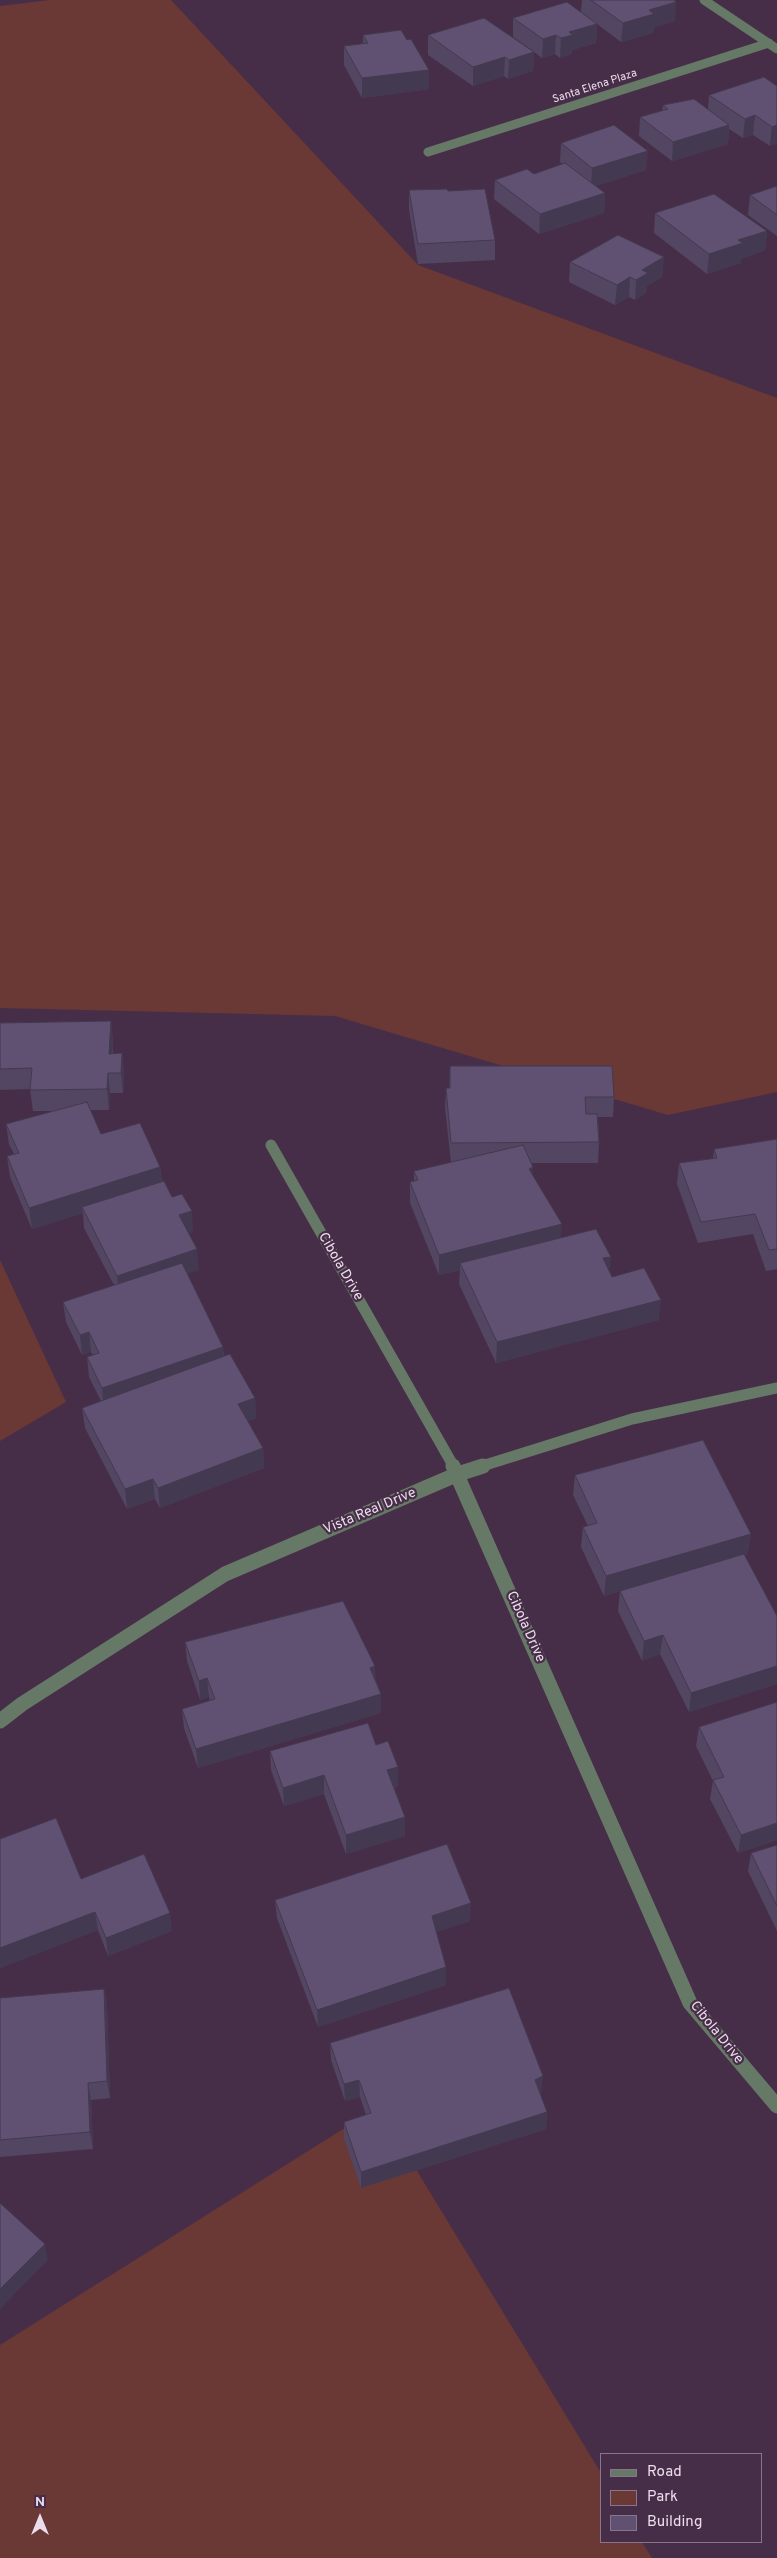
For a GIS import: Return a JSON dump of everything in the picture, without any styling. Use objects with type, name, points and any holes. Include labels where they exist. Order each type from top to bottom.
[{"type":"street","points":[[704,0],[777,48]]},
{"type":"street","name":"Santa Elena Plaza","points":[[428,152],[769,43]]},
{"type":"street","name":"Cibola Drive","points":[[270,1146],[458,1474],[690,2003],[777,2106]]},
{"type":"street","name":"Vista Real Drive","points":[[0,1721],[22,1704],[225,1574],[458,1474],[632,1419],[777,1388]]},
{"type":"green space","points":[[50,0],[171,0],[418,265],[777,398],[777,1092],[668,1115],[335,1016],[0,1008],[0,6]]},
{"type":"green space","points":[[0,1260],[66,1402],[0,1441]]},
{"type":"green space","points":[[378,2107],[600,2471],[600,2543],[643,2543],[652,2558],[0,2558],[0,2345]]},
{"type":"building","points":[[591,0],[674,0],[676,2],[649,10],[654,14],[623,23]]},
{"type":"building","points":[[567,2],[597,24],[569,32],[573,35],[561,38],[556,35],[543,39],[513,18]]},
{"type":"building","points":[[484,18],[534,52],[509,60],[505,57],[473,67],[428,35]]},
{"type":"building","points":[[401,30],[407,40],[411,39],[429,70],[362,78],[344,46],[368,43],[363,35]]},
{"type":"building","points":[[764,77],[777,86],[777,125],[772,127],[755,115],[745,119],[709,95]]},
{"type":"building","points":[[694,99],[729,125],[673,142],[640,117],[668,109],[663,105]]},
{"type":"building","points":[[614,125],[648,151],[592,168],[561,143]]},
{"type":"building","points":[[565,163],[605,193],[540,214],[495,180],[527,169],[534,174]]},
{"type":"building","points":[[777,186],[777,215],[750,195]]},
{"type":"building","points":[[447,189],[448,191],[485,189],[495,240],[418,244],[409,190]]},
{"type":"building","points":[[714,194],[767,231],[738,240],[743,243],[709,254],[655,213]]},
{"type":"building","points":[[618,235],[664,257],[642,270],[648,273],[636,280],[630,277],[617,285],[570,262]]},
{"type":"building","points":[[111,1021],[109,1054],[122,1053],[121,1073],[108,1073],[107,1089],[30,1090],[32,1068],[0,1069],[0,1023]]},
{"type":"building","points":[[450,1066],[612,1066],[614,1097],[585,1097],[586,1114],[597,1114],[599,1142],[451,1143],[446,1088],[450,1088]]},
{"type":"building","points":[[87,1102],[101,1134],[140,1123],[160,1167],[29,1208],[7,1156],[19,1153],[6,1124]]},
{"type":"building","points":[[777,1139],[777,1249],[769,1250],[755,1214],[701,1222],[679,1163],[717,1158],[714,1149]]},
{"type":"building","points":[[523,1145],[533,1167],[529,1169],[562,1224],[439,1255],[410,1182],[418,1180],[414,1171]]},
{"type":"building","points":[[164,1181],[172,1197],[182,1194],[192,1211],[179,1215],[197,1249],[117,1276],[82,1207]]},
{"type":"building","points":[[596,1229],[611,1257],[603,1258],[612,1277],[644,1268],[661,1300],[497,1342],[460,1263]]},
{"type":"building","points":[[182,1263],[223,1347],[102,1388],[87,1357],[99,1353],[89,1332],[80,1335],[63,1302]]},
{"type":"building","points":[[230,1354],[255,1398],[238,1404],[263,1448],[158,1488],[153,1479],[125,1489],[82,1408]]},
{"type":"building","points":[[703,1440],[751,1534],[606,1576],[583,1527],[597,1523],[575,1475]]},
{"type":"building","points":[[744,1554],[777,1616],[777,1666],[691,1693],[663,1635],[644,1641],[620,1591]]},
{"type":"building","points":[[343,1601],[375,1666],[370,1668],[381,1694],[196,1749],[182,1709],[215,1699],[207,1678],[199,1681],[185,1642]]},
{"type":"building","points":[[777,1702],[777,1823],[741,1835],[713,1780],[724,1777],[699,1727]]},
{"type":"building","points":[[368,1723],[376,1745],[388,1741],[398,1767],[387,1770],[405,1817],[346,1835],[324,1775],[283,1788],[270,1751]]},
{"type":"building","points":[[56,1818],[81,1879],[144,1854],[170,1913],[106,1938],[95,1912],[0,1948],[0,1839]]},
{"type":"building","points":[[447,1844],[471,1903],[432,1916],[446,1967],[317,2010],[275,1900]]},
{"type":"building","points":[[777,1845],[777,1906],[751,1853]]},
{"type":"building","points":[[509,1988],[543,2076],[535,2080],[547,2112],[361,2172],[344,2122],[371,2113],[359,2080],[344,2084],[330,2043]]},
{"type":"building","points":[[104,1989],[107,2081],[88,2083],[90,2132],[0,2140],[0,1998]]},
{"type":"building","points":[[0,2203],[45,2244],[0,2289]]}]
